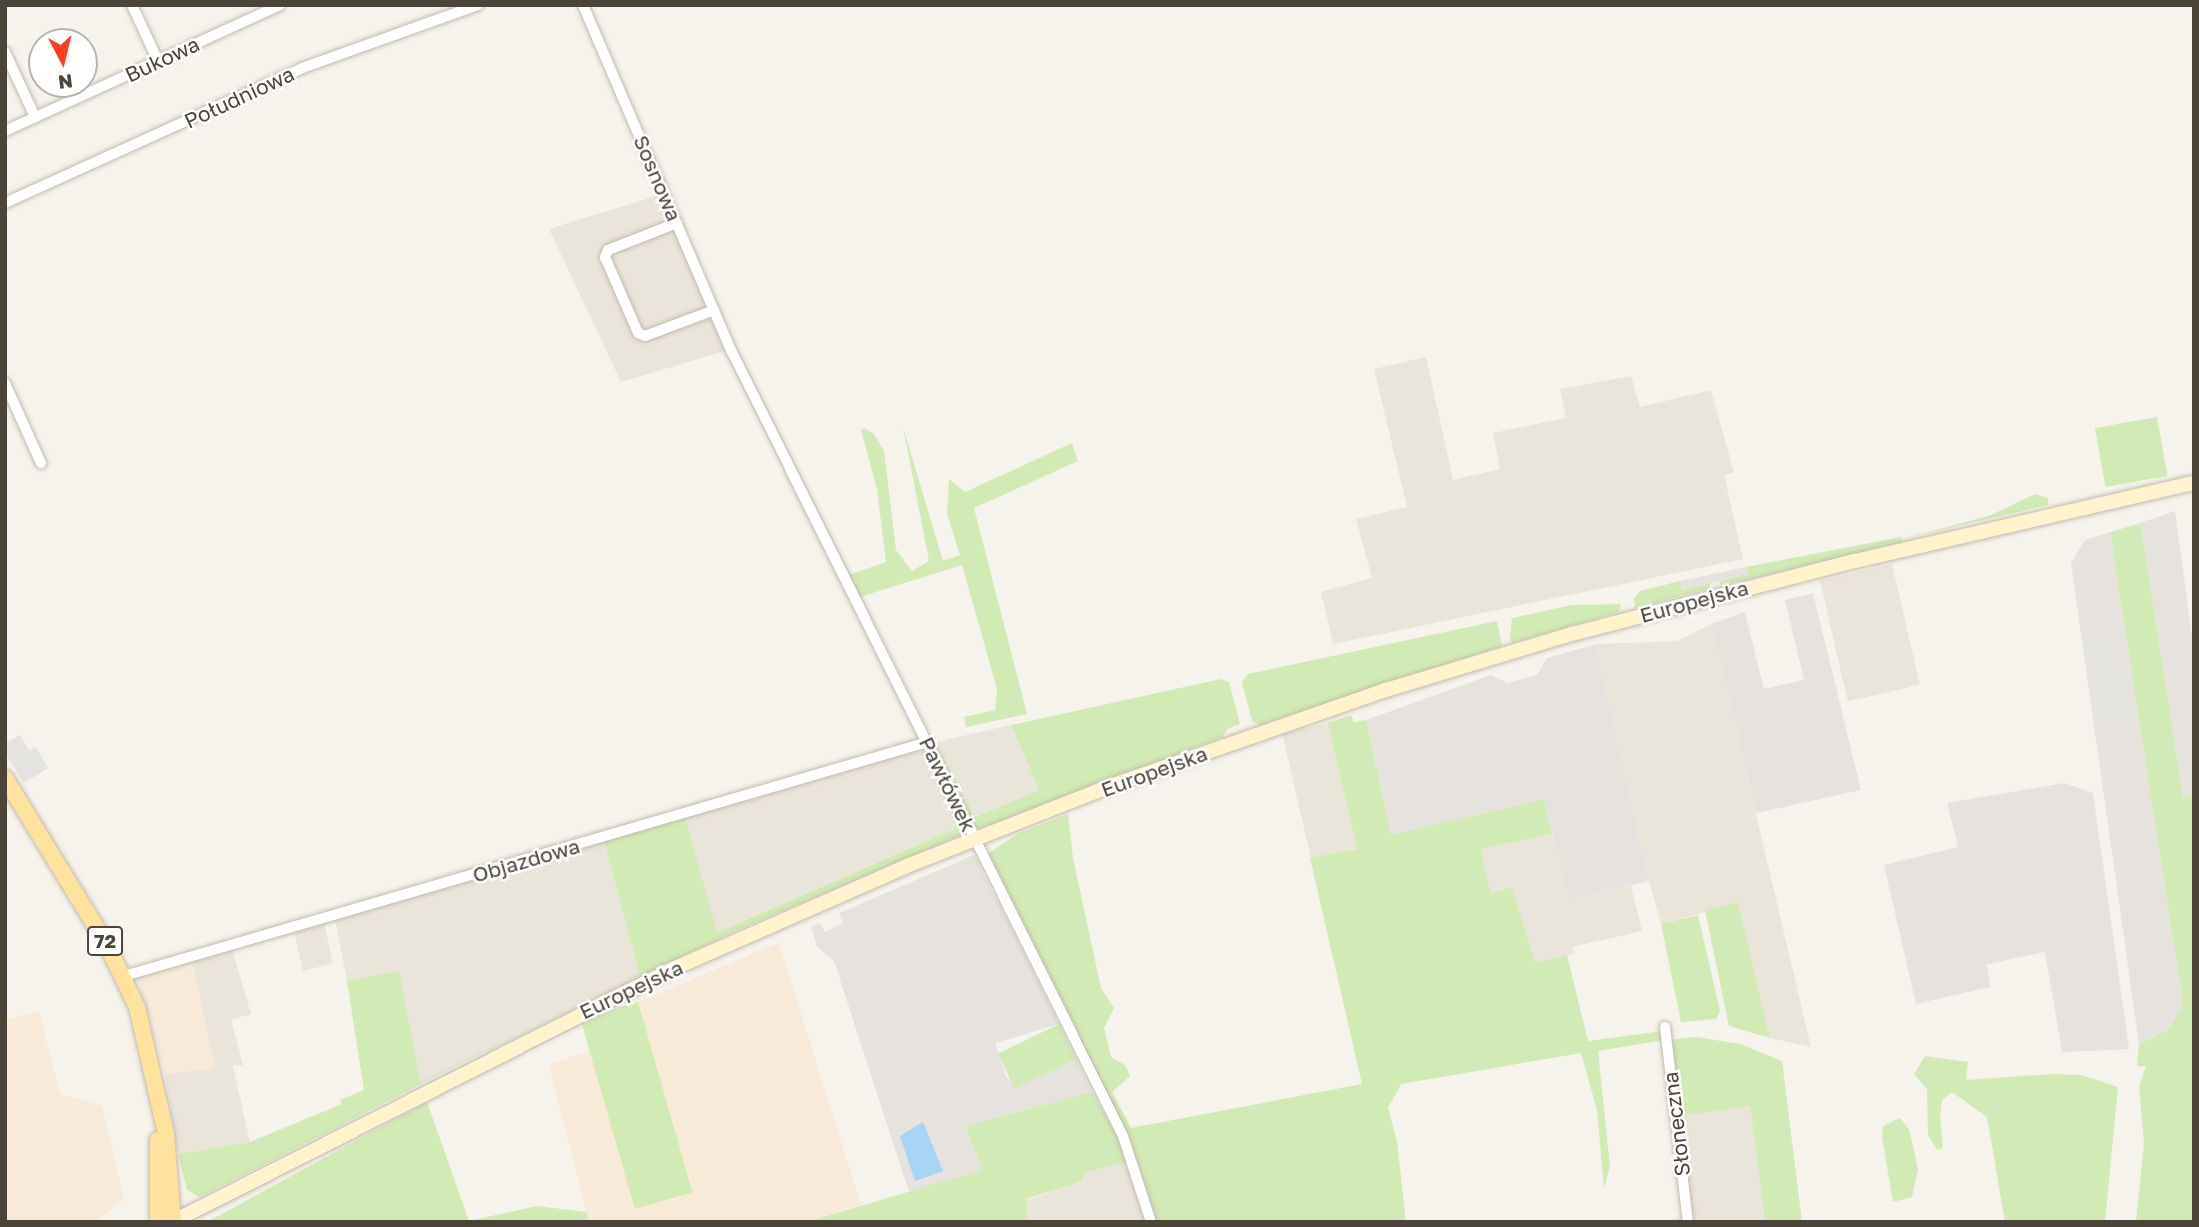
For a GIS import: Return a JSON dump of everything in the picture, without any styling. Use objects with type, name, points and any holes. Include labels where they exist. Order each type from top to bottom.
[{"type":"main road","name":"Europejska","points":[[175,1221],[603,1002],[975,838],[1283,725],[1535,645],[1773,580],[2194,483]]},
{"type":"main road","name":"72","points":[[5,778],[124,976],[147,1039],[162,1121],[175,1221]]},
{"type":"main road","name":"72","points":[[158,1222],[162,1121]]},
{"type":"street","points":[[132,5],[158,61]]},
{"type":"street","name":"Bukowa","points":[[5,131],[279,5]]},
{"type":"street","name":"Południowa","points":[[5,203],[302,68],[478,5]]},
{"type":"street","name":"Sosnowa","points":[[583,5],[732,352]]},
{"type":"street","points":[[5,52],[35,117]]},
{"type":"street","points":[[677,223],[608,250],[605,257],[638,333],[645,336],[714,310]]},
{"type":"street","name":"Pawłówek","points":[[732,352],[1124,1136],[1151,1222]]},
{"type":"street","points":[[5,383],[41,463]]},
{"type":"street","name":"Objazdowa","points":[[124,976],[928,742]]},
{"type":"street","name":"Słoneczna","points":[[1665,1027],[1688,1222]]},
{"type":"shaded area","points":[[659,195],[725,351],[621,382],[549,229]]},
{"type":"shaded area","points":[[1426,357],[1453,480],[1500,469],[1493,433],[1566,418],[1560,389],[1631,376],[1640,407],[1711,390],[1734,473],[1724,475],[1743,559],[1333,644],[1321,592],[1372,578],[1356,519],[1407,507],[1374,369]]},
{"type":"shaded area","points":[[2175,511],[2194,652],[2194,796],[2183,797],[2141,526],[2134,525]]},
{"type":"shaded area","points":[[2110,532],[2183,1004],[2168,1030],[2139,1044],[2071,563],[2085,540]]},
{"type":"shaded area","points":[[1892,564],[1920,685],[1848,701],[1820,581]]},
{"type":"shaded area","points":[[1746,567],[1748,574],[1682,590],[1680,581]]},
{"type":"shaded area","points":[[1813,593],[1861,790],[1756,813],[1711,624],[1745,612],[1764,689],[1804,680],[1785,600]]},
{"type":"shaded area","points":[[1711,624],[1811,1047],[1770,1038],[1738,903],[1661,924],[1649,881],[1596,644],[1677,641]]},
{"type":"shaded area","points":[[2118,634],[2131,725],[2095,730],[2082,639]]},
{"type":"shaded area","points":[[1596,644],[1649,881],[1568,900],[1544,799],[1391,835],[1366,720],[1491,675],[1508,683],[1537,675],[1547,658]]},
{"type":"shaded area","points":[[1328,723],[1357,849],[1311,859],[1282,734]]},
{"type":"shaded area","points":[[1011,725],[1039,790],[973,817],[936,742]]},
{"type":"shaded area","points":[[20,735],[29,751],[36,747],[48,768],[24,783],[5,753],[5,743]]},
{"type":"shaded area","points":[[911,750],[913,754],[922,752],[958,823],[952,830],[716,932],[685,817]]},
{"type":"shaded area","points":[[2064,783],[2093,793],[2129,1049],[2062,1052],[2045,952],[1987,964],[1990,987],[1916,1004],[1884,865],[1958,847],[1947,803]]},
{"type":"shaded area","points":[[1552,834],[1568,900],[1631,886],[1642,931],[1572,947],[1574,954],[1535,964],[1512,887],[1491,893],[1480,849]]},
{"type":"shaded area","points":[[604,840],[640,977],[421,1084],[399,972],[347,981],[335,919]]},
{"type":"shaded area","points":[[974,855],[1059,1024],[995,1043],[1007,1079],[1076,1059],[1092,1092],[965,1126],[982,1170],[909,1192],[834,961],[817,947],[811,926],[820,923],[825,932],[843,923],[839,913]]},
{"type":"shaded area","points":[[324,922],[333,964],[303,971],[294,928]]},
{"type":"shaded area","points":[[779,943],[861,1205],[805,1222],[589,1222],[549,1065],[590,1050],[638,1206],[693,1192],[638,1002]]},
{"type":"shaded area","points":[[232,949],[251,1014],[231,1020],[243,1065],[233,1066],[250,1142],[178,1154],[165,1074],[214,1067],[192,961]]},
{"type":"shaded area","points":[[192,961],[215,1068],[165,1074],[137,976]]},
{"type":"shaded area","points":[[39,1011],[60,1094],[102,1106],[124,1199],[94,1222],[5,1222],[5,1020]]},
{"type":"shaded area","points":[[1750,1105],[1765,1222],[1658,1222],[1692,1215],[1680,1116]]},
{"type":"shaded area","points":[[1131,1161],[1146,1222],[1028,1222],[1026,1200],[1083,1181],[1083,1173]]},
{"type":"green space","points":[[2157,417],[2167,476],[2105,487],[2095,428]]},
{"type":"green space","points":[[903,427],[943,561],[960,555],[947,514],[949,479],[965,492],[1072,443],[1078,461],[974,508],[1027,714],[966,727],[964,717],[995,710],[997,689],[962,565],[860,597],[849,575],[886,562],[877,489],[861,430],[864,428],[874,434],[884,451],[896,550],[912,571],[929,561]]},
{"type":"green space","points":[[2035,494],[2048,498],[2048,505],[1906,538],[1989,516]]},
{"type":"green space","points":[[2134,525],[2141,526],[2183,797],[2194,796],[2194,1222],[2136,1222],[2144,1143],[2139,1086],[2146,1066],[2137,1066],[2139,1044],[2168,1030],[2183,1004],[2110,532]]},
{"type":"green space","points":[[1901,537],[1902,542],[1721,586],[1719,581],[1747,574],[1746,567]]},
{"type":"green space","points":[[1680,581],[1682,590],[1710,583],[1710,588],[1635,608],[1634,598],[1640,591]]},
{"type":"green space","points":[[1621,604],[1619,612],[1512,643],[1510,639],[1512,618],[1572,605]]},
{"type":"green space","points":[[1497,621],[1502,646],[1260,725],[1252,721],[1242,682],[1248,674]]},
{"type":"green space","points":[[1221,679],[1229,682],[1240,724],[1227,729],[1223,737],[947,841],[735,931],[640,977],[604,840],[685,817],[717,932],[952,830],[958,823],[922,752],[938,746],[974,817],[1039,790],[1011,725]]},
{"type":"green space","points":[[1351,715],[1354,722],[1366,720],[1391,835],[1544,799],[1552,834],[1480,849],[1491,893],[1512,887],[1535,963],[1567,955],[1588,1041],[1662,1031],[1664,1040],[1598,1051],[1610,1166],[1604,1188],[1597,1110],[1581,1053],[1401,1084],[1388,1108],[1397,1142],[1406,1222],[1154,1222],[1128,1137],[987,854],[1019,833],[1068,814],[1073,858],[1101,988],[1114,1008],[1104,1028],[1111,1057],[1125,1065],[1130,1076],[1112,1092],[1131,1128],[1362,1084],[1310,858],[1357,849],[1328,723]]},
{"type":"green space","points":[[1738,902],[1770,1038],[1729,1026],[1705,910]]},
{"type":"green space","points":[[1698,915],[1720,1011],[1716,1019],[1681,1022],[1661,924]]},
{"type":"green space","points":[[399,971],[421,1084],[200,1197],[187,1190],[178,1154],[250,1142],[342,1104],[340,1100],[364,1090],[347,981]]},
{"type":"green space","points":[[638,1002],[693,1192],[635,1209],[580,1019]]},
{"type":"green space","points":[[1059,1024],[1076,1059],[1015,1089],[998,1054]]},
{"type":"green space","points":[[1696,1037],[1740,1044],[1782,1061],[1802,1222],[1765,1222],[1750,1106],[1680,1116],[1669,1040]]},
{"type":"green space","points":[[1925,1056],[1968,1062],[1966,1080],[2052,1074],[2082,1075],[2118,1087],[2105,1222],[2005,1222],[1987,1117],[1952,1092],[1942,1100],[1940,1117],[1943,1148],[1937,1150],[1928,1135],[1927,1089],[1914,1074]]},
{"type":"green space","points":[[1092,1092],[1131,1161],[1083,1173],[1083,1181],[1026,1199],[1028,1222],[806,1222],[982,1170],[965,1126]]},
{"type":"green space","points":[[427,1102],[469,1221],[537,1206],[587,1212],[589,1222],[207,1222]]},
{"type":"green space","points":[[1900,1118],[1909,1129],[1918,1169],[1912,1197],[1893,1202],[1882,1137],[1883,1126]]},
{"type":"water","points":[[923,1122],[943,1171],[915,1181],[900,1136]]}]
